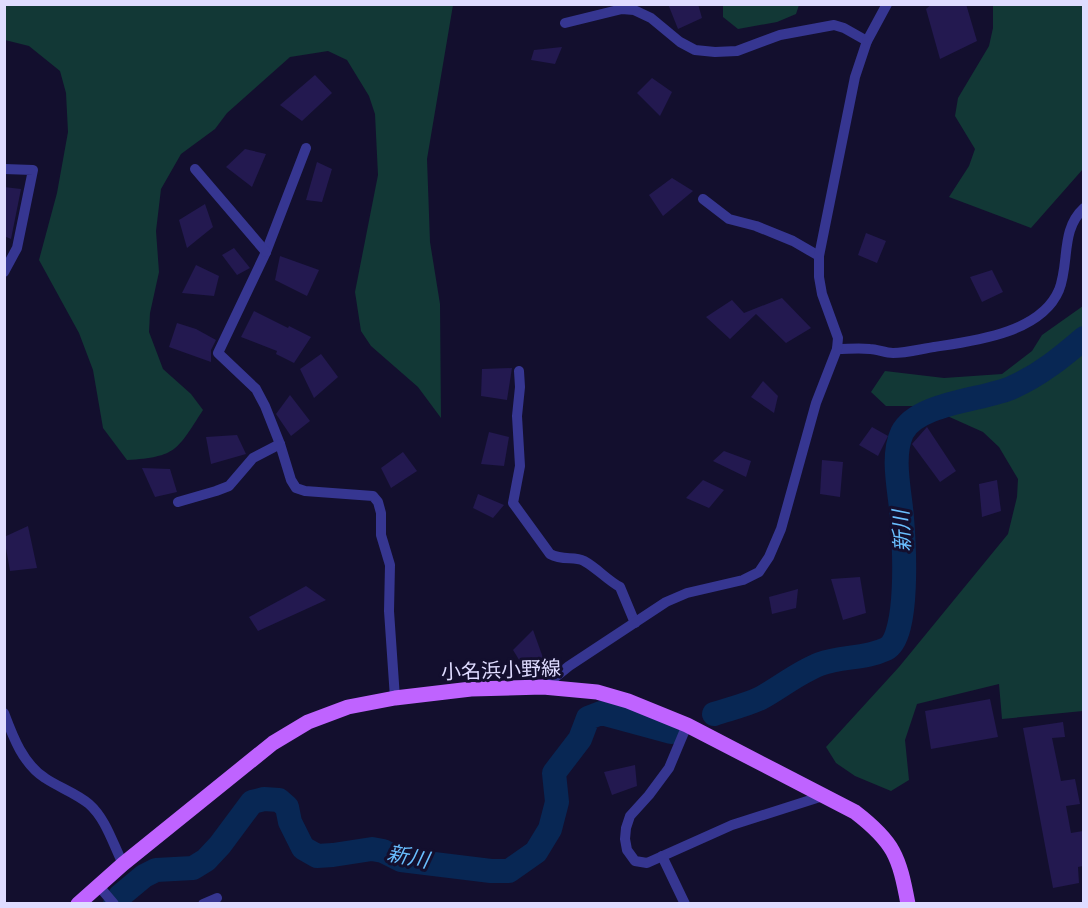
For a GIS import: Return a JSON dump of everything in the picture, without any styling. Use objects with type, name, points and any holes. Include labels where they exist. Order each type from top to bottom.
[{"type":"main road","name":"小名浜小野線","points":[[78,903],[101,889],[123,864],[273,743],[308,722],[348,707],[395,698],[471,689],[543,687],[597,692],[628,701],[687,725],[855,812],[877,829],[892,848],[902,875],[908,903]]},
{"type":"street","points":[[543,687],[569,666],[666,602],[687,593],[743,580],[759,572],[769,556],[781,529],[816,404],[837,349],[838,338],[822,294],[819,256],[855,77],[867,41],[887,4]]},
{"type":"street","points":[[565,23],[622,9],[634,10],[651,18],[680,42],[695,50],[715,52],[737,51],[780,35],[834,25],[867,41]]},
{"type":"street","points":[[306,148],[266,252],[218,353],[255,389],[265,406],[291,480],[296,488],[305,491],[373,496],[378,502],[381,513],[381,536],[390,565],[389,611],[395,698]]},
{"type":"street","points":[[195,169],[266,252]]},
{"type":"street","points":[[4,170],[33,170],[17,248],[4,272]]},
{"type":"street","points":[[704,199],[729,219],[756,226],[793,241],[819,256]]},
{"type":"street","points":[[837,349],[872,349],[893,353],[978,340],[1009,330],[1033,318],[1043,311],[1057,294],[1063,279],[1068,234],[1073,220],[1083,208]]},
{"type":"street","points":[[519,371],[517,416],[520,466],[513,502],[550,554],[559,558],[583,561],[620,587],[635,623]]},
{"type":"street","points":[[178,502],[216,492],[229,486],[253,458],[280,444]]},
{"type":"street","points":[[4,712],[12,735],[30,767],[44,778],[87,803],[104,825],[123,864]]},
{"type":"street","points":[[687,725],[669,768],[630,816],[626,828],[627,850],[635,861],[647,863],[741,822],[823,796]]},
{"type":"street","points":[[662,856],[685,903]]},
{"type":"street","points":[[101,889],[114,903]]},
{"type":"street","points":[[203,903],[217,898]]},
{"type":"green space","points":[[723,4],[799,5],[796,14],[777,22],[738,29],[723,17]]},
{"type":"green space","points":[[4,5],[453,5],[427,159],[430,242],[440,304],[441,418],[418,387],[371,346],[361,331],[355,292],[378,175],[375,114],[369,96],[347,60],[328,51],[290,57],[227,113],[215,129],[181,154],[161,189],[156,231],[159,272],[150,313],[149,332],[163,369],[191,394],[203,410],[181,443],[174,449],[156,457],[127,460],[103,428],[93,370],[79,333],[39,260],[57,193],[68,132],[66,93],[60,71],[29,46],[5,40]]},
{"type":"green space","points":[[993,5],[1083,5],[1083,169],[1031,228],[949,197],[969,166],[975,149],[955,116],[958,98],[989,46],[993,28]]},
{"type":"green space","points":[[1083,306],[1083,711],[1002,719],[999,684],[917,704],[905,740],[909,780],[891,791],[855,776],[836,763],[826,747],[899,667],[1008,534],[1017,497],[1018,479],[999,447],[983,432],[925,406],[886,406],[871,392],[885,371],[944,378],[1002,374],[1032,351],[1042,335]]},
{"type":"building","points":[[668,4],[698,4],[702,18],[678,29]]},
{"type":"building","points":[[932,4],[966,4],[977,41],[940,59],[926,9]]},
{"type":"building","points":[[562,47],[555,64],[531,60],[534,50]]},
{"type":"building","points":[[315,75],[332,93],[302,121],[280,105]]},
{"type":"building","points":[[652,78],[672,92],[660,116],[637,93]]},
{"type":"building","points":[[245,149],[266,154],[252,187],[226,167]]},
{"type":"building","points":[[317,162],[332,169],[322,202],[306,200]]},
{"type":"building","points":[[672,178],[693,191],[663,216],[649,195]]},
{"type":"building","points":[[4,187],[21,189],[11,239],[4,236]]},
{"type":"building","points":[[205,204],[213,227],[187,248],[179,220]]},
{"type":"building","points":[[866,233],[886,241],[877,263],[858,255]]},
{"type":"building","points":[[234,248],[250,268],[237,275],[222,255]]},
{"type":"building","points":[[280,256],[319,270],[307,296],[275,280]]},
{"type":"building","points":[[196,265],[219,276],[214,296],[182,293]]},
{"type":"building","points":[[992,270],[1003,292],[982,302],[970,277]]},
{"type":"building","points":[[782,298],[811,328],[786,343],[756,314],[730,339],[706,317],[732,300],[744,313]]},
{"type":"building","points":[[254,311],[311,337],[294,363],[276,354],[277,351],[241,337]]},
{"type":"building","points":[[177,323],[196,329],[216,340],[211,350],[211,362],[169,347]]},
{"type":"building","points":[[321,354],[338,377],[314,398],[300,369]]},
{"type":"building","points":[[512,368],[507,400],[481,396],[482,369]]},
{"type":"building","points":[[763,381],[778,396],[774,413],[751,397]]},
{"type":"building","points":[[290,395],[310,421],[291,436],[276,414]]},
{"type":"building","points":[[872,427],[888,436],[878,456],[859,445]]},
{"type":"building","points":[[927,427],[956,471],[940,482],[912,444]]},
{"type":"building","points":[[489,432],[509,437],[504,466],[481,464]]},
{"type":"building","points":[[237,435],[246,454],[211,464],[206,437]]},
{"type":"building","points":[[724,451],[751,461],[746,477],[713,461]]},
{"type":"building","points":[[403,452],[417,471],[391,488],[381,468]]},
{"type":"building","points":[[822,460],[843,462],[840,497],[820,494]]},
{"type":"building","points":[[142,468],[170,469],[177,492],[155,497]]},
{"type":"building","points":[[703,480],[724,490],[709,508],[686,498]]},
{"type":"building","points":[[997,480],[1001,511],[982,517],[979,484]]},
{"type":"building","points":[[478,494],[504,505],[493,518],[473,508]]},
{"type":"building","points":[[28,526],[37,568],[10,571],[4,537]]},
{"type":"building","points":[[860,577],[866,613],[843,620],[831,579]]},
{"type":"building","points":[[306,586],[326,600],[258,631],[249,617]]},
{"type":"building","points":[[798,589],[796,608],[772,614],[769,597]]},
{"type":"building","points":[[533,630],[546,666],[526,671],[513,650]]},
{"type":"building","points":[[990,699],[998,737],[931,749],[925,711]]},
{"type":"building","points":[[1063,722],[1065,737],[1052,738],[1061,781],[1075,779],[1080,804],[1066,806],[1071,833],[1083,831],[1083,866],[1078,867],[1079,883],[1053,888],[1023,728]]},
{"type":"building","points":[[635,765],[637,786],[612,795],[604,772]]},
{"type":"waterway","name":"新川","points":[[714,714],[761,698],[812,667],[878,652],[886,649],[894,641],[899,627],[904,588],[903,530],[897,474],[897,453],[902,433],[910,423],[937,408],[1001,391],[1023,382],[1050,365],[1084,338]]},
{"type":"waterway","name":"新川","points":[[115,904],[120,896],[144,876],[156,870],[193,868],[206,860],[252,802],[264,799],[279,800],[287,807],[290,822],[303,848],[317,856],[372,849],[383,851],[401,860],[491,871],[509,871],[536,852],[550,829],[557,802],[554,773],[580,739],[588,718],[601,713],[671,732]]}]
